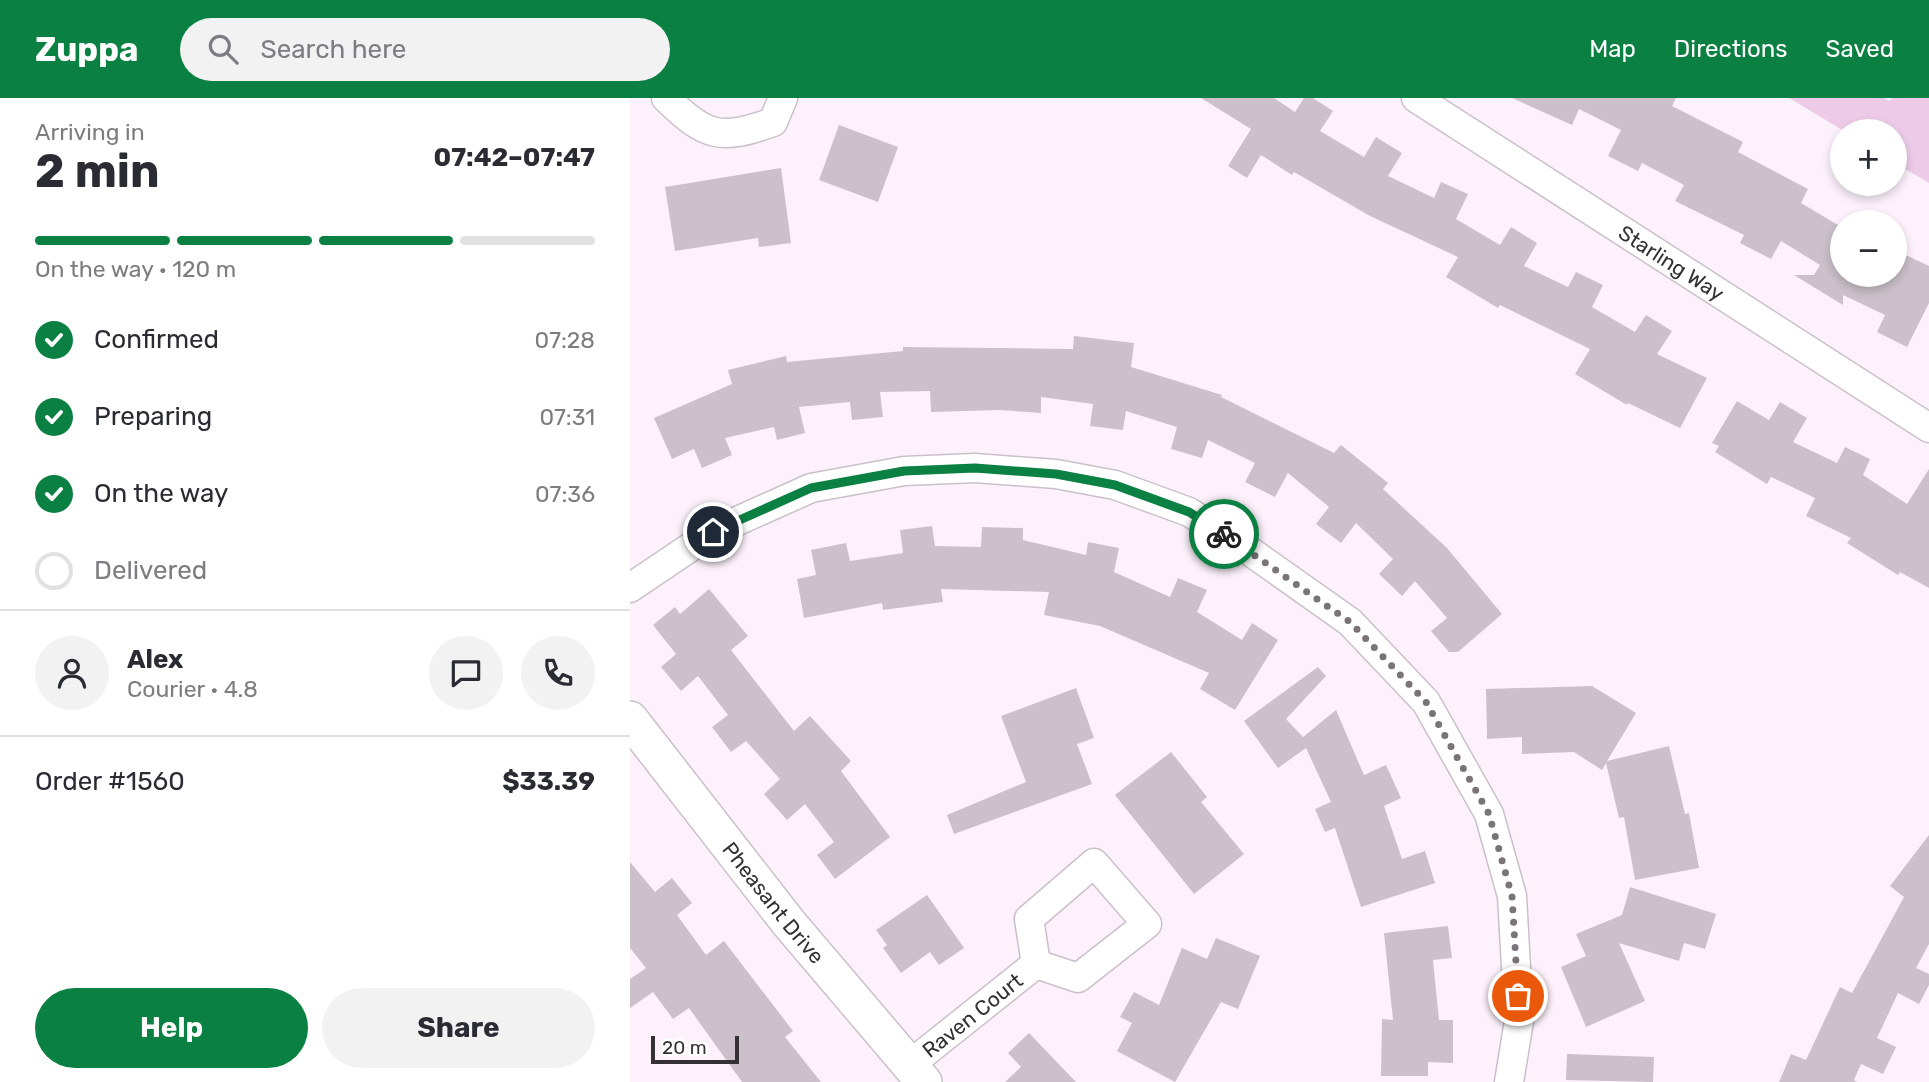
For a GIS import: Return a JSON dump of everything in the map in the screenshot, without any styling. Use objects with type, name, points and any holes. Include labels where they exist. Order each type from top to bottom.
[{"type":"street","points":[[666,98],[690,122],[722,134],[745,132],[773,122],[783,98]]},
{"type":"street","name":"Starling Way","points":[[1416,98],[1929,429]]},
{"type":"street","points":[[630,589],[713,532],[811,488],[904,471],[975,468],[1056,474],[1115,485],[1189,512],[1244,547],[1350,622],[1426,702],[1489,814],[1512,896],[1519,1021],[1509,1082]]},
{"type":"street","name":"Pheasant Drive","points":[[630,719],[788,922],[916,1074]]},
{"type":"street","name":"Raven Court","points":[[916,1074],[1036,964]]},
{"type":"shaded area","points":[[1789,98],[1884,98],[1890,101],[1892,98],[1929,98],[1929,183],[1907,170],[1907,119],[1830,119],[1830,123]]},
{"type":"building","points":[[1201,98],[1274,98],[1295,112],[1304,98],[1313,98],[1333,111],[1320,131],[1364,157],[1376,137],[1402,153],[1388,176],[1434,198],[1441,182],[1468,194],[1456,219],[1500,245],[1511,227],[1537,243],[1524,266],[1568,287],[1576,272],[1603,285],[1592,307],[1635,332],[1646,315],[1672,331],[1657,354],[1707,378],[1680,428],[1628,403],[1627,405],[1575,374],[1590,349],[1500,305],[1498,308],[1446,277],[1458,257],[1370,216],[1294,172],[1292,175],[1261,155],[1247,178],[1228,166],[1251,129]]},
{"type":"building","points":[[1512,98],[1676,98],[1672,106],[1743,142],[1738,152],[1808,189],[1801,203],[1830,220],[1830,287],[1907,287],[1907,256],[1929,266],[1929,303],[1907,347],[1877,332],[1885,315],[1843,295],[1843,305],[1794,275],[1814,275],[1820,265],[1781,241],[1771,259],[1740,243],[1744,235],[1675,201],[1684,185],[1642,163],[1638,171],[1608,156],[1621,130],[1579,109],[1572,125]]},
{"type":"building","points":[[839,125],[898,147],[878,202],[819,180]]},
{"type":"building","points":[[781,168],[791,243],[759,247],[758,238],[675,251],[665,187]]},
{"type":"building","points":[[1074,336],[1134,343],[1131,367],[1222,395],[1221,397],[1334,453],[1341,445],[1388,483],[1383,489],[1447,548],[1502,614],[1458,652],[1449,652],[1431,631],[1447,618],[1415,581],[1402,596],[1379,574],[1393,559],[1356,523],[1341,543],[1316,524],[1329,507],[1288,473],[1275,497],[1245,482],[1255,463],[1208,440],[1202,458],[1171,449],[1177,427],[1126,411],[1123,430],[1090,426],[1093,404],[1041,397],[1041,413],[999,410],[931,412],[930,391],[880,392],[883,417],[852,420],[850,402],[799,407],[805,433],[777,440],[774,427],[725,438],[732,455],[702,468],[694,449],[672,459],[654,418],[732,384],[728,370],[786,356],[787,362],[903,351],[903,347],[1073,349]]},
{"type":"building","points":[[1737,401],[1769,420],[1780,402],[1807,418],[1793,442],[1837,463],[1845,447],[1870,459],[1863,475],[1907,504],[1929,469],[1929,588],[1900,572],[1898,575],[1847,543],[1851,538],[1806,516],[1815,498],[1771,477],[1767,484],[1715,452],[1719,446],[1712,443]]},
{"type":"building","points":[[932,526],[935,546],[981,547],[982,527],[1023,528],[1023,540],[1086,555],[1088,542],[1119,548],[1114,572],[1170,597],[1178,578],[1207,590],[1197,612],[1242,640],[1252,623],[1278,640],[1235,710],[1200,689],[1209,673],[1100,626],[1044,615],[1049,592],[941,589],[943,602],[883,610],[882,603],[804,618],[797,579],[816,575],[811,550],[846,543],[850,561],[903,553],[900,530]]},
{"type":"building","points":[[709,589],[748,636],[731,650],[794,731],[810,716],[851,761],[841,771],[890,837],[835,879],[817,855],[834,842],[805,804],[787,820],[764,794],[780,779],[746,741],[731,752],[712,727],[728,715],[698,676],[681,691],[661,667],[676,654],[653,625],[675,607],[680,614]]},
{"type":"building","points":[[1318,667],[1326,676],[1286,719],[1303,737],[1336,710],[1364,775],[1386,765],[1401,798],[1384,806],[1402,859],[1425,851],[1435,883],[1361,907],[1335,828],[1325,832],[1315,809],[1331,802],[1306,748],[1278,768],[1244,721]]},
{"type":"building","points":[[1592,686],[1636,713],[1607,761],[1669,746],[1685,814],[1689,813],[1699,868],[1635,880],[1624,817],[1619,818],[1606,763],[1602,770],[1574,752],[1522,754],[1522,737],[1487,739],[1486,689]]},
{"type":"building","points":[[1076,688],[1094,738],[1077,744],[1092,784],[954,834],[947,815],[1026,782],[1001,716]]},
{"type":"building","points":[[1171,752],[1207,797],[1201,802],[1244,854],[1194,894],[1115,795]]},
{"type":"building","points":[[1929,835],[1929,944],[1916,968],[1929,974],[1929,985],[1919,1004],[1898,993],[1877,1038],[1896,1047],[1883,1074],[1861,1064],[1854,1080],[1857,1082],[1779,1082],[1791,1054],[1806,1060],[1840,987],[1852,993],[1904,897],[1890,886]]},
{"type":"building","points":[[630,862],[655,892],[672,878],[692,903],[677,915],[706,955],[724,941],[793,1031],[785,1037],[821,1082],[742,1082],[689,1008],[673,1019],[653,992],[630,1008],[630,979],[646,968],[630,948]]},
{"type":"building","points":[[1630,887],[1716,914],[1705,949],[1684,943],[1679,961],[1619,943],[1645,1001],[1586,1027],[1561,967],[1586,956],[1576,934],[1622,915]]},
{"type":"building","points":[[927,895],[964,948],[939,965],[930,952],[901,973],[883,948],[887,945],[876,930]]},
{"type":"building","points":[[1448,926],[1452,958],[1433,960],[1439,1020],[1453,1020],[1453,1063],[1428,1062],[1428,1076],[1381,1076],[1382,1019],[1393,1020],[1384,933]]},
{"type":"building","points":[[1216,938],[1260,956],[1238,1009],[1221,1002],[1175,1082],[1117,1051],[1132,1023],[1120,1017],[1134,992],[1159,1005],[1182,948],[1207,959]]},
{"type":"building","points":[[1029,1033],[1076,1082],[1005,1082],[1021,1067],[1008,1053]]},
{"type":"building","points":[[1567,1054],[1654,1057],[1653,1082],[1566,1080]]},
{"type":"way so far","points":[[1224,534],[1350,622],[1426,702],[1489,814],[1512,896],[1518,996]]},
{"type":"route","points":[[713,532],[811,488],[904,471],[975,468],[1056,474],[1115,485],[1189,512],[1224,534]]}]
